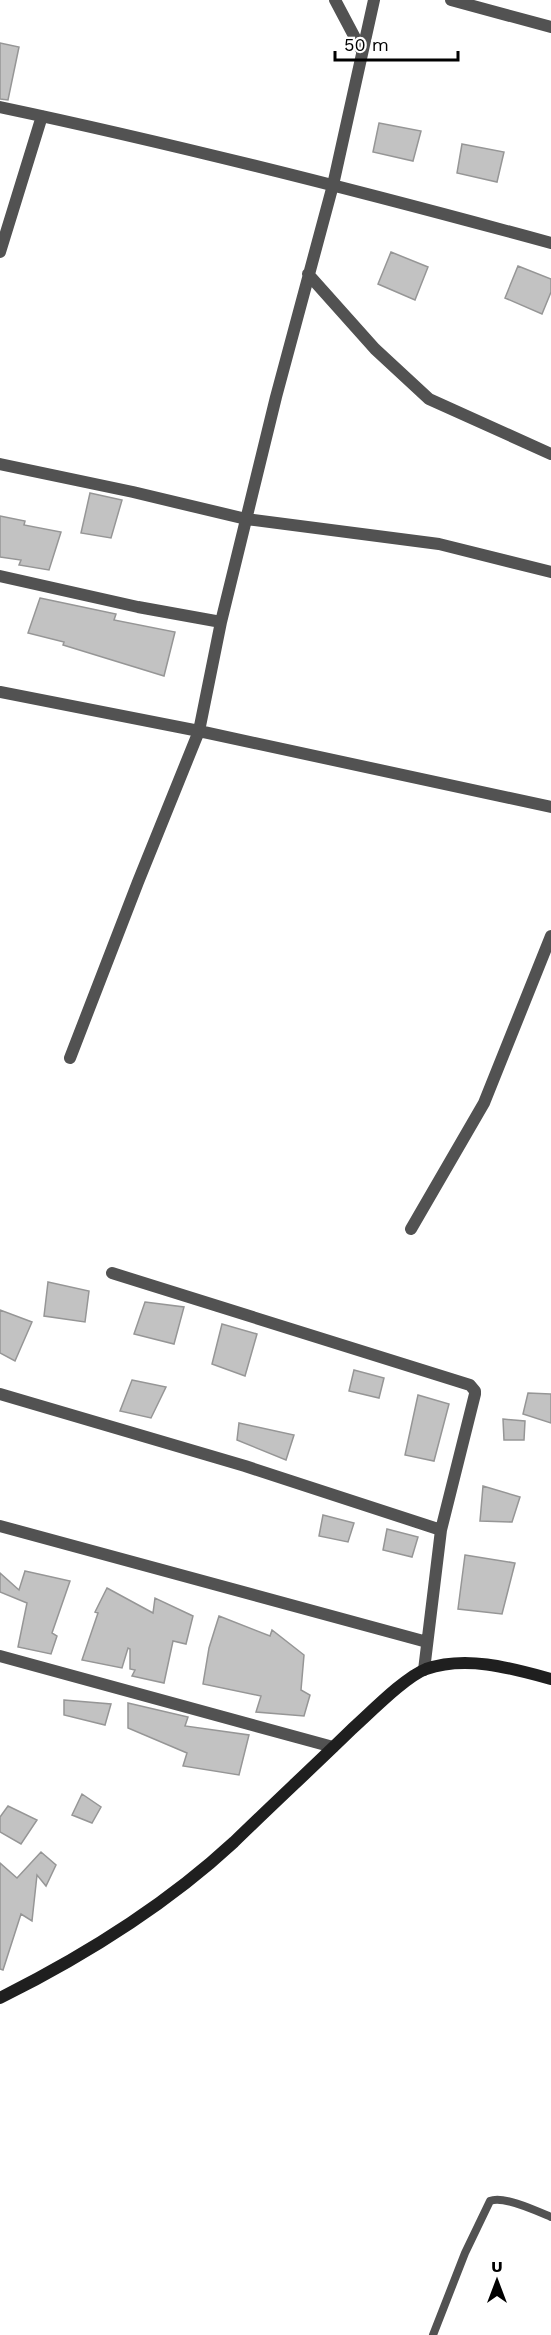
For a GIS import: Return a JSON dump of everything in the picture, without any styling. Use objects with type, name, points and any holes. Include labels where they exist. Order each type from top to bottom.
[{"type":"main road","points":[[0,1998],[114,1936],[173,1892],[232,1843],[386,1698],[424,1670],[447,1663],[471,1662],[551,1679]]},
{"type":"street","points":[[335,0],[362,51]]},
{"type":"street","points":[[70,1058],[199,731],[221,622],[308,274],[333,185],[374,0]]},
{"type":"street","points":[[451,0],[551,27]]},
{"type":"street","points":[[0,107],[168,144],[551,243]]},
{"type":"street","points":[[0,252],[42,116]]},
{"type":"street","points":[[308,274],[375,349],[429,399],[551,454]]},
{"type":"street","points":[[0,464],[246,519],[439,544],[551,573]]},
{"type":"street","points":[[0,576],[138,607],[221,622]]},
{"type":"street","points":[[0,692],[199,731],[551,807]]},
{"type":"street","points":[[411,1229],[484,1102],[551,936]]},
{"type":"street","points":[[112,1273],[470,1385],[475,1390],[441,1530],[424,1670]]},
{"type":"street","points":[[0,1394],[245,1466],[441,1530]]},
{"type":"street","points":[[0,1526],[427,1642]]},
{"type":"street","points":[[0,1656],[333,1747]]},
{"type":"lane","points":[[433,2335],[465,2253],[490,2201],[504,2200],[551,2217]]},
{"type":"building","points":[[0,43],[19,47],[8,100],[0,99]]},
{"type":"building","points":[[379,123],[421,131],[413,161],[373,152]]},
{"type":"building","points":[[462,144],[504,152],[497,182],[457,173]]},
{"type":"building","points":[[391,252],[428,267],[415,300],[378,284]]},
{"type":"building","points":[[518,266],[551,279],[551,292],[542,314],[505,298]]},
{"type":"building","points":[[90,493],[122,500],[111,538],[81,533]]},
{"type":"building","points":[[0,516],[25,521],[24,525],[61,532],[49,570],[19,565],[21,560],[0,557]]},
{"type":"building","points":[[40,598],[116,614],[114,620],[175,632],[164,676],[63,645],[64,642],[28,633]]},
{"type":"building","points":[[48,1282],[89,1291],[85,1322],[44,1316]]},
{"type":"building","points":[[145,1302],[184,1307],[174,1344],[134,1334]]},
{"type":"building","points":[[0,1310],[32,1322],[15,1361],[0,1353]]},
{"type":"building","points":[[222,1324],[257,1334],[245,1376],[212,1364]]},
{"type":"building","points":[[354,1370],[384,1378],[379,1398],[349,1391]]},
{"type":"building","points":[[132,1380],[166,1387],[151,1418],[120,1411]]},
{"type":"building","points":[[528,1393],[551,1394],[551,1423],[523,1414]]},
{"type":"building","points":[[418,1395],[449,1404],[434,1461],[405,1455]]},
{"type":"building","points":[[503,1419],[525,1421],[524,1440],[504,1440]]},
{"type":"building","points":[[239,1423],[294,1435],[286,1460],[237,1440]]},
{"type":"building","points":[[483,1486],[520,1497],[512,1522],[480,1521]]},
{"type":"building","points":[[323,1515],[354,1523],[348,1542],[319,1536]]},
{"type":"building","points":[[387,1529],[418,1537],[412,1557],[383,1550]]},
{"type":"building","points":[[465,1555],[515,1563],[502,1614],[458,1609]]},
{"type":"building","points":[[25,1571],[70,1581],[52,1633],[57,1636],[51,1654],[18,1647],[27,1603],[0,1592],[0,1573],[19,1590]]},
{"type":"building","points":[[107,1588],[153,1613],[155,1598],[193,1616],[186,1644],[173,1641],[164,1683],[132,1676],[135,1670],[130,1669],[130,1649],[128,1648],[122,1668],[82,1660],[98,1613],[95,1612]]},
{"type":"building","points":[[219,1616],[270,1636],[272,1630],[304,1655],[301,1690],[310,1695],[304,1716],[256,1712],[261,1696],[203,1684],[209,1648]]},
{"type":"building","points":[[64,1700],[111,1704],[105,1725],[64,1715]]},
{"type":"building","points":[[128,1703],[188,1717],[185,1726],[249,1735],[239,1775],[183,1766],[187,1753],[128,1728]]},
{"type":"building","points":[[82,1794],[101,1807],[92,1823],[72,1815]]},
{"type":"building","points":[[8,1806],[37,1820],[21,1844],[0,1832],[0,1817]]},
{"type":"building","points":[[41,1852],[56,1865],[46,1886],[37,1875],[32,1921],[21,1914],[3,1970],[0,1969],[0,1863],[17,1878]]}]
